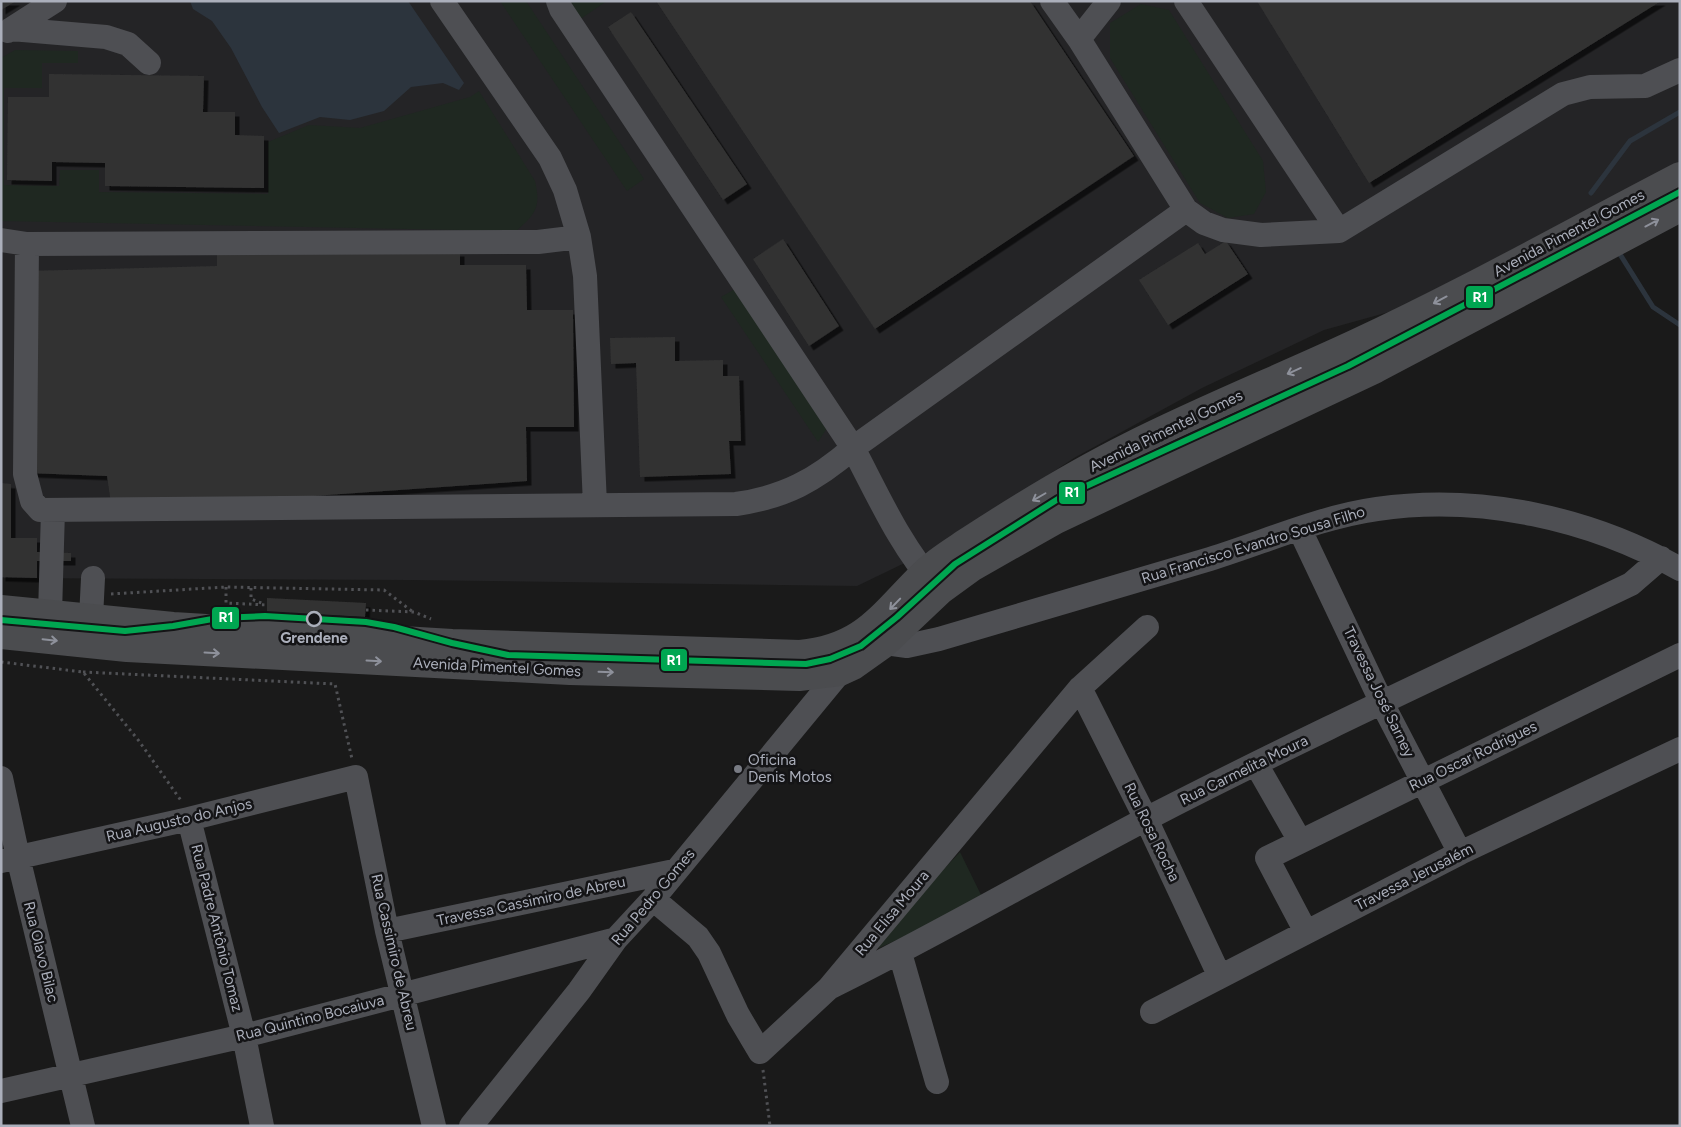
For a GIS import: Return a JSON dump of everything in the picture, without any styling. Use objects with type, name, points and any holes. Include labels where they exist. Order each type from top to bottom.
[{"type":"main road","name":"Avenida Pimentel Gomes","points":[[1,610],[50,614],[92,597],[172,626],[452,643],[800,654],[820,652],[863,641],[1004,517],[1103,460],[1174,425],[1379,332],[1680,176]]},
{"type":"main road","name":"Avenida Pimentel Gomes","points":[[932,582],[974,567],[1056,520],[1376,369],[1680,208]]},
{"type":"main road","points":[[1174,425],[1190,456]]},
{"type":"main road","name":"Avenida Pimentel Gomes","points":[[1,635],[136,648],[570,671],[798,677],[840,672],[853,666],[863,641]]},
{"type":"street","points":[[6,32],[55,1]]},
{"type":"street","points":[[442,1],[550,158],[565,190],[579,236],[587,313],[595,505]]},
{"type":"street","points":[[558,1],[561,9],[854,448],[887,514],[932,582]]},
{"type":"street","points":[[1052,1],[1079,40],[1186,210],[1204,222],[1223,230],[1260,234],[1339,231],[1563,94],[1590,87],[1645,86],[1680,70]]},
{"type":"street","points":[[1079,40],[1109,1]]},
{"type":"street","points":[[1186,1],[1339,231]]},
{"type":"street","points":[[6,32],[106,37],[128,44],[148,63]]},
{"type":"street","points":[[27,244],[25,474],[32,501],[40,510],[736,504],[757,501],[798,487],[819,475],[1186,210]]},
{"type":"street","points":[[1,240],[27,244],[538,242],[579,236]]},
{"type":"street","name":"Rua Francisco Evandro Sousa Filho","points":[[863,641],[907,646],[939,639],[1341,516],[1377,508],[1438,504],[1524,512],[1572,523],[1612,537],[1670,563]]},
{"type":"street","points":[[50,614],[53,510]]},
{"type":"street","name":"Travessa José Sarney","points":[[1300,530],[1382,703],[1460,853]]},
{"type":"street","name":"Rua Carmelita Moura","points":[[829,988],[900,953],[1146,819],[1256,764],[1631,584],[1670,563]]},
{"type":"street","name":"Rua Elisa Moura","points":[[760,1052],[829,988],[1080,688],[1147,627]]},
{"type":"street","points":[[840,672],[844,662],[863,641]]},
{"type":"street","name":"Rua Oscar Rodrigues","points":[[1306,932],[1267,858],[1680,655]]},
{"type":"street","name":"Rua Pedro Gomes","points":[[471,1126],[579,991],[616,939],[652,899],[840,672]]},
{"type":"street","name":"Rua Rosa Rocha","points":[[1080,688],[1146,819],[1220,977]]},
{"type":"street","name":"Travessa Jerusalém","points":[[1152,1012],[1460,853],[1680,749]]},
{"type":"street","points":[[1256,764],[1300,841]]},
{"type":"street","name":"Rua Augusto do Anjos","points":[[9,859],[189,819],[356,777]]},
{"type":"street","name":"Rua Cassimiro de Abreu","points":[[356,777],[387,931],[434,1126]]},
{"type":"street","name":"Rua Olavo Bilac","points":[[1,778],[9,859],[71,1074],[83,1126]]},
{"type":"street","name":"Rua Padre Antônio Tomaz","points":[[189,819],[244,1036],[262,1126]]},
{"type":"street","name":"Travessa Cassimiro de Abreu","points":[[387,931],[674,871]]},
{"type":"street","points":[[652,899],[698,937],[709,953],[738,1015],[760,1052]]},
{"type":"street","name":"Rua Quintino Bocaiuva","points":[[1,1091],[244,1036],[616,939]]},
{"type":"street","points":[[900,953],[937,1082]]},
{"type":"path","points":[[226,587],[226,603],[267,605],[251,599],[251,588]]},
{"type":"path","points":[[92,597],[226,587],[384,590],[414,612]]},
{"type":"path","points":[[366,610],[388,611]]},
{"type":"path","points":[[1,662],[84,672],[335,684],[356,777]]},
{"type":"path","points":[[84,672],[139,741],[184,805],[189,819]]},
{"type":"path","points":[[760,1052],[770,1126]]},
{"type":"shaded area","points":[[1,1],[1680,1],[1680,162],[1396,310],[1324,330],[1202,388],[1074,458],[946,543],[857,586],[410,580],[1,578]]},
{"type":"shaded area","points":[[190,1],[408,1],[464,83],[459,90],[443,83],[411,87],[384,111],[350,120],[320,117],[279,133],[262,107],[231,48],[212,21],[193,9]]},
{"type":"shaded area","points":[[500,1],[526,1],[644,179],[627,191]]},
{"type":"shaded area","points":[[560,1],[607,1],[573,24]]},
{"type":"shaded area","points":[[1141,4],[1169,10],[1263,161],[1266,192],[1254,214],[1228,218],[1200,203],[1110,58],[1110,23]]},
{"type":"shaded area","points":[[15,50],[78,51],[78,63],[42,63],[42,88],[4,88],[4,185],[59,186],[60,170],[99,170],[99,192],[268,194],[268,142],[309,125],[360,128],[470,97],[479,91],[535,181],[537,204],[532,215],[516,231],[1,221],[1,58]]},
{"type":"shaded area","points":[[735,289],[829,425],[818,442],[721,297]]},
{"type":"shaded area","points":[[960,852],[984,901],[879,948],[879,938]]},
{"type":"building","points":[[1,1],[16,1],[1,10]]},
{"type":"building","points":[[656,1],[1030,1],[1134,156],[875,329]]},
{"type":"building","points":[[1257,1],[1661,1],[1369,183]]},
{"type":"building","points":[[631,12],[747,184],[723,200],[608,27]]},
{"type":"building","points":[[49,74],[204,76],[203,112],[235,112],[235,135],[264,136],[264,188],[105,186],[105,163],[52,162],[52,181],[7,180],[8,97],[49,97]]},
{"type":"building","points":[[783,239],[839,326],[809,346],[753,259]]},
{"type":"building","points":[[1226,241],[1248,274],[1168,325],[1139,280],[1198,243],[1205,254]]},
{"type":"building","points":[[217,252],[460,252],[460,265],[526,265],[527,310],[573,310],[574,427],[526,427],[527,481],[112,510],[107,476],[27,473],[27,271],[217,266]]},
{"type":"building","points":[[675,337],[675,361],[723,360],[723,376],[739,376],[741,441],[729,441],[731,474],[640,477],[636,363],[611,364],[610,338]]},
{"type":"building","points":[[1,483],[11,484],[11,538],[37,538],[37,552],[71,553],[71,561],[37,561],[37,578],[1,577]]},
{"type":"building","name":"Grendene","points":[[267,598],[366,603],[365,617],[267,612]]},
{"type":"waterway","points":[[1591,193],[1630,141],[1680,112]]},
{"type":"waterway","points":[[1618,251],[1653,307],[1680,325]]},
{"type":"transit line","name":"R1","points":[[1,620],[125,631],[173,626],[218,618],[265,616],[366,622],[508,655],[806,664],[830,659],[861,646],[897,617],[955,564],[1058,499],[1348,366],[1680,192]]},
{"type":"place","name":"Grendene","points":[[314,619]]},
{"type":"place","name":"Oficina Denis Motos","points":[[738,769]]}]
